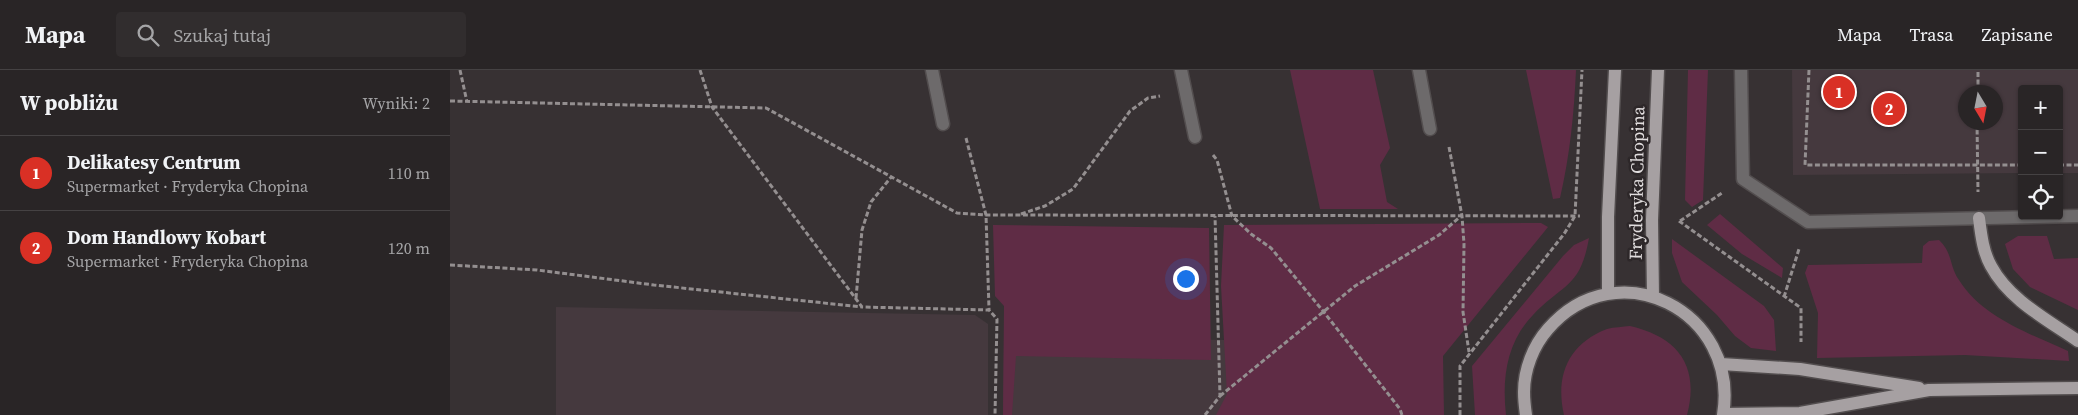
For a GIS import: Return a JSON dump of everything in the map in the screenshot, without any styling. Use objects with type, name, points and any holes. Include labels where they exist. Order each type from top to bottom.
[{"type":"main road","name":"Fryderyka Chopina","points":[[1608,294],[1608,217],[1615,70]]},
{"type":"main road","name":"Fryderyka Chopina","points":[[1653,297],[1652,220],[1658,70]]},
{"type":"main road","points":[[1979,218],[1982,243],[1990,266],[2007,290],[2078,341]]},
{"type":"main road","points":[[1526,415],[1524,391],[1528,364],[1540,338],[1558,318],[1581,302],[1608,294],[1631,293],[1653,297],[1676,307],[1696,322],[1712,342],[1721,364],[1726,389],[1724,414],[1800,413],[1929,390],[2078,388]]},
{"type":"main road","points":[[1721,364],[1800,369],[1929,390]]},
{"type":"street","points":[[932,70],[943,124]]},
{"type":"street","points":[[1181,70],[1195,137]]},
{"type":"street","points":[[1419,70],[1430,129]]},
{"type":"street","points":[[1740,70],[1743,179],[1808,222],[2078,216]]},
{"type":"path","points":[[460,70],[467,102]]},
{"type":"path","points":[[700,70],[712,107],[862,307]]},
{"type":"path","points":[[1460,415],[1460,366],[1469,352],[1564,234],[1575,216],[1582,70]]},
{"type":"path","points":[[1809,70],[1805,165],[2018,165]]},
{"type":"path","points":[[1978,70],[1978,85]]},
{"type":"path","points":[[1016,215],[1045,206],[1073,189],[1130,112],[1148,98]]},
{"type":"path","points":[[450,101],[766,108],[957,213],[986,215],[1608,217]]},
{"type":"path","points":[[943,124],[962,122],[986,215],[989,310],[996,319],[995,415]]},
{"type":"path","points":[[1430,129],[1445,129],[1462,216],[1464,244],[1463,312],[1469,352]]},
{"type":"path","points":[[1977,130],[1979,218]]},
{"type":"path","points":[[1195,137],[1217,160],[1232,216],[1251,234],[1271,248],[1400,409],[1402,415]]},
{"type":"path","points":[[2063,165],[2078,165]]},
{"type":"path","points":[[856,299],[862,230],[871,202],[892,176]]},
{"type":"path","points":[[1680,221],[1743,179]]},
{"type":"path","points":[[1215,216],[1220,396]]},
{"type":"path","points":[[1205,415],[1220,396],[1355,286],[1439,235],[1462,216]]},
{"type":"path","points":[[1652,220],[1680,221],[1801,308]]},
{"type":"path","points":[[1784,297],[1808,222]]},
{"type":"path","points":[[450,265],[537,270],[654,285],[862,307],[989,310]]},
{"type":"shaded area","points":[[1290,70],[1373,70],[1390,148],[1380,165],[1387,202],[1398,209],[1320,209]]},
{"type":"shaded area","points":[[1526,70],[1576,70],[1571,134],[1560,198],[1553,199]]},
{"type":"shaded area","points":[[1688,70],[1708,70],[1703,200],[1692,207],[1685,200]]},
{"type":"shaded area","points":[[1792,70],[2078,70],[2078,173],[2063,173],[2063,85],[2018,85],[2018,173],[1793,175]]},
{"type":"shaded area","points":[[1720,214],[1783,268],[1782,278],[1742,254],[1707,225]]},
{"type":"shaded area","points":[[1541,223],[1548,227],[1443,356],[1444,415],[1216,415],[1227,394],[1221,286],[1224,225]]},
{"type":"shaded area","points":[[993,225],[1209,228],[1211,360],[1016,356],[1012,415],[1003,415],[1004,306],[995,296]]},
{"type":"shaded area","points":[[2018,236],[2047,236],[2054,259],[2078,258],[2078,310],[2030,287],[2013,269],[2005,244]]},
{"type":"shaded area","points":[[1589,238],[1581,267],[1575,276],[1569,284],[1533,315],[1517,337],[1508,362],[1506,375],[1506,415],[1475,415],[1472,366],[1563,256],[1574,245]]},
{"type":"shaded area","points":[[1672,239],[1764,306],[1774,320],[1776,351],[1751,348],[1735,336],[1717,315],[1682,282],[1672,253]]},
{"type":"shaded area","points":[[1939,240],[1947,250],[1959,280],[1981,305],[2023,331],[2068,351],[2069,361],[1965,355],[1817,358],[1818,313],[1805,273],[1808,265],[1922,263],[1923,246],[1929,241]]},
{"type":"shaded area","points":[[556,307],[975,315],[988,324],[988,415],[556,415]]},
{"type":"shaded area","points":[[1630,326],[1661,338],[1673,346],[1681,356],[1687,368],[1690,382],[1687,415],[1564,415],[1561,387],[1563,375],[1574,353],[1594,335],[1607,329]]},
{"type":"shaded area","points":[[1004,337],[1227,340],[1230,415],[1003,415]]},
{"type":"place","name":"Delikatesy Centrum","points":[[1839,92]]},
{"type":"place","name":"Dom Handlowy Kobart","points":[[1889,109]]}]
